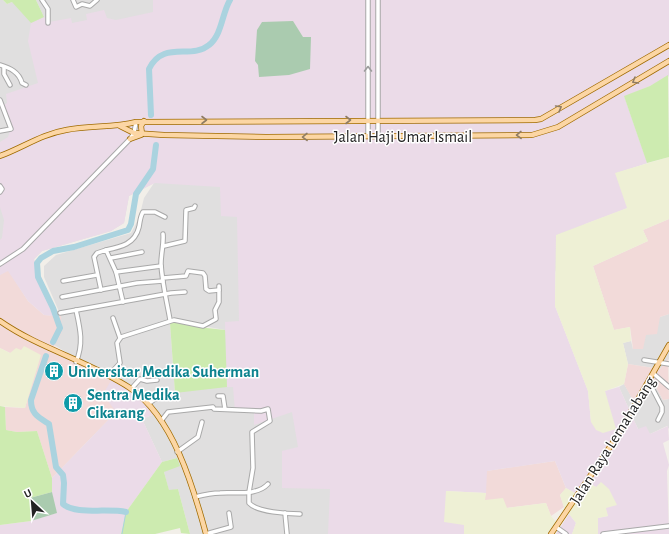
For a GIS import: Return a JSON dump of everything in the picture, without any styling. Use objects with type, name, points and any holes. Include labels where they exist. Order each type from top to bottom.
[{"type":"main road","name":"Jalan Haji Umar Ismail","points":[[0,156],[54,132],[82,127],[120,126],[145,121],[535,120],[669,45]]},
{"type":"main road","name":"Jalan Haji Umar Ismail","points":[[120,126],[134,134],[164,135],[519,136],[544,132],[558,127],[669,61]]},
{"type":"main road","points":[[130,139],[144,134],[141,126],[145,121]]},
{"type":"main road","points":[[0,321],[54,351],[108,376],[131,389],[148,404],[161,421],[177,452],[195,497],[206,534]]},
{"type":"main road","name":"Jalan Raya Lemahabang","points":[[551,534],[616,438],[654,374],[669,344]]},
{"type":"street","points":[[42,0],[48,9],[48,23]]},
{"type":"street","points":[[73,0],[76,6],[82,4],[90,6],[97,0]]},
{"type":"street","points":[[368,0],[368,136]]},
{"type":"street","points":[[378,0],[378,136]]},
{"type":"street","points":[[2,66],[16,72],[22,83],[26,85]]},
{"type":"street","points":[[2,66],[4,74],[10,85]]},
{"type":"street","points":[[0,100],[11,129],[0,131]]},
{"type":"street","points":[[0,264],[23,249],[130,139],[134,134],[136,122]]},
{"type":"street","points":[[0,186],[2,189],[0,192]]},
{"type":"street","points":[[164,246],[185,241],[186,210],[194,208],[195,206]]},
{"type":"street","points":[[101,290],[94,257],[97,253],[125,246],[131,242],[138,231],[143,212],[149,210],[165,217]]},
{"type":"street","points":[[163,234],[164,246],[161,254],[163,280],[170,320]]},
{"type":"street","points":[[106,250],[116,272],[123,302]]},
{"type":"street","points":[[110,258],[142,252]]},
{"type":"street","points":[[116,272],[162,266]]},
{"type":"street","points":[[62,296],[163,280],[184,276],[188,272],[204,273],[206,289],[210,291],[219,288],[219,302],[215,310],[216,319],[210,324],[200,326],[180,320],[170,320],[120,338],[117,343],[120,363],[108,376]]},
{"type":"street","points":[[63,281],[97,275]]},
{"type":"street","points":[[60,313],[185,292]]},
{"type":"street","points":[[76,310],[81,337],[80,354],[76,362]]},
{"type":"street","points":[[114,318],[120,338]]},
{"type":"street","points":[[644,360],[669,364]]},
{"type":"street","points":[[654,374],[669,387]]},
{"type":"street","points":[[131,389],[140,379],[147,381],[157,380]]},
{"type":"street","points":[[649,382],[662,407],[662,412],[658,420]]},
{"type":"street","points":[[148,404],[159,396],[168,396]]},
{"type":"street","points":[[218,396],[224,396],[225,409]]},
{"type":"street","points":[[161,421],[169,412],[202,408],[261,411],[268,409],[270,421],[252,432],[253,468],[249,492],[249,503],[253,507],[285,513],[300,514]]},
{"type":"street","points":[[177,452],[198,437],[202,422]]},
{"type":"street","points":[[195,497],[212,493],[249,492],[262,490],[268,484]]},
{"type":"street","points":[[206,534],[231,527],[229,513]]},
{"type":"street","points":[[285,513],[287,534]]},
{"type":"street","points":[[604,534],[669,526]]},
{"type":"street","points":[[556,527],[566,534]]},
{"type":"shaded area","points":[[0,0],[3,0],[7,4],[12,2],[44,17],[36,0],[669,0],[669,76],[624,96],[647,163],[616,173],[420,490],[418,534],[190,534],[178,489],[169,491],[164,472],[177,458],[162,462],[142,419],[155,414],[112,379],[54,345],[61,316],[44,277],[44,266],[56,255],[131,233],[139,218],[144,198],[154,183],[129,196],[124,223],[111,231],[42,251],[34,259],[38,277],[53,316],[8,271],[0,275]],"holes":[[[175,321],[225,330],[175,393],[170,323]]]},
{"type":"shaded area","points":[[153,0],[669,0],[669,76],[624,97],[647,163],[616,173],[628,208],[556,235],[555,306],[588,391],[591,422],[605,391],[619,387],[638,429],[646,426],[650,434],[668,426],[669,440],[663,443],[669,465],[667,471],[669,534],[598,534],[598,518],[608,516],[596,487],[589,483],[580,496],[566,488],[555,461],[487,471],[486,493],[446,491],[465,525],[464,534],[328,534],[330,489],[282,488],[282,451],[298,447],[292,412],[254,425],[254,412],[235,411],[233,387],[227,387],[225,322],[239,321],[237,217],[221,216],[220,187],[155,183],[129,196],[124,223],[111,231],[42,251],[34,259],[38,277],[53,316],[44,315],[28,301],[8,271],[0,275],[0,240],[2,238],[4,220],[0,207],[0,142],[8,137],[10,131],[4,105],[7,103],[6,94],[38,83],[28,41],[31,23],[44,17],[49,22],[71,18],[72,23],[87,20],[86,14],[104,10],[107,18],[116,20],[153,12]]},
{"type":"shaded area","points":[[669,219],[669,314],[660,317],[657,334],[646,335],[643,349],[633,349],[630,327],[614,330],[593,266],[648,241],[643,230]]},
{"type":"shaded area","points":[[8,270],[28,301],[44,315],[61,316],[62,332],[54,346],[112,379],[116,412],[52,478],[37,431],[17,432],[6,430],[5,407],[25,408],[30,389],[21,350],[10,353],[0,348],[0,275]]},
{"type":"shaded area","points":[[669,314],[669,359],[660,369],[628,364],[623,343],[631,341],[633,349],[660,317]]},
{"type":"shaded area","points":[[668,359],[669,399],[663,400],[654,384],[638,409],[624,384],[628,364],[660,369]]},
{"type":"shaded area","points":[[112,379],[140,398],[155,414],[142,419],[162,462],[126,512],[121,534],[0,534],[0,525],[31,521],[56,513],[52,492],[52,478],[116,412],[103,394]]},
{"type":"shaded area","points":[[624,384],[638,408],[654,384],[663,400],[669,399],[669,429],[667,426],[650,434],[638,429],[619,387]]},
{"type":"shaded area","points":[[555,461],[566,488],[560,495],[564,507],[551,516],[546,503],[506,508],[484,500],[486,493],[486,471]]},
{"type":"shaded area","points":[[569,514],[576,523],[572,534],[556,534]]},
{"type":"green space","points":[[3,0],[36,0],[44,17],[31,23],[12,2],[7,4]]},
{"type":"green space","points":[[293,21],[303,37],[311,37],[310,69],[289,75],[259,77],[258,65],[255,61],[257,30],[262,22]]},
{"type":"green space","points":[[668,75],[669,157],[647,163],[624,96],[650,86]]},
{"type":"green space","points":[[669,157],[669,219],[643,230],[648,241],[593,266],[614,330],[630,327],[631,341],[623,343],[628,364],[624,384],[605,391],[616,429],[603,433],[596,430],[591,422],[588,391],[555,306],[556,235],[627,208],[615,173]]},
{"type":"green space","points":[[175,321],[198,327],[225,330],[227,387],[175,393],[170,323]]},
{"type":"green space","points":[[24,346],[41,355],[25,408],[0,406],[0,348],[10,353],[16,348],[21,350]]},
{"type":"green space","points":[[0,406],[5,407],[6,430],[17,432],[37,431],[52,478],[52,492],[30,498],[31,521],[0,525]]},
{"type":"green space","points":[[177,458],[180,466],[164,472],[169,490],[178,489],[190,534],[181,533],[180,528],[155,534],[121,534],[126,512],[162,462]]},
{"type":"green space","points":[[601,482],[609,489],[617,505],[606,508],[608,516],[598,518],[598,534],[572,534],[576,523],[564,507],[560,495],[566,488],[580,496],[589,483],[596,487]]},
{"type":"green space","points":[[446,491],[486,493],[485,500],[503,498],[507,508],[546,503],[551,516],[556,522],[547,534],[464,534],[464,525],[444,522]]},
{"type":"green space","points":[[52,492],[57,513],[31,521],[30,498]]},
{"type":"waterway","points":[[151,115],[149,69],[155,60],[162,55],[169,53],[194,51],[209,45],[217,36],[230,0]]},
{"type":"waterway","points":[[53,342],[60,328],[53,308],[38,277],[37,263],[41,258],[53,251],[74,247],[128,230],[131,224],[136,194],[153,169],[156,145]]},
{"type":"waterway","points":[[46,356],[31,400],[31,405],[36,415],[49,424],[56,467],[63,475],[63,504],[76,509],[126,512]]},
{"type":"waterway","points":[[122,534],[126,512]]},
{"type":"place","name":"Universitar Medika Suherman","points":[[54,371]]},
{"type":"place","name":"Sentra Medika Cikarang","points":[[73,403]]}]
